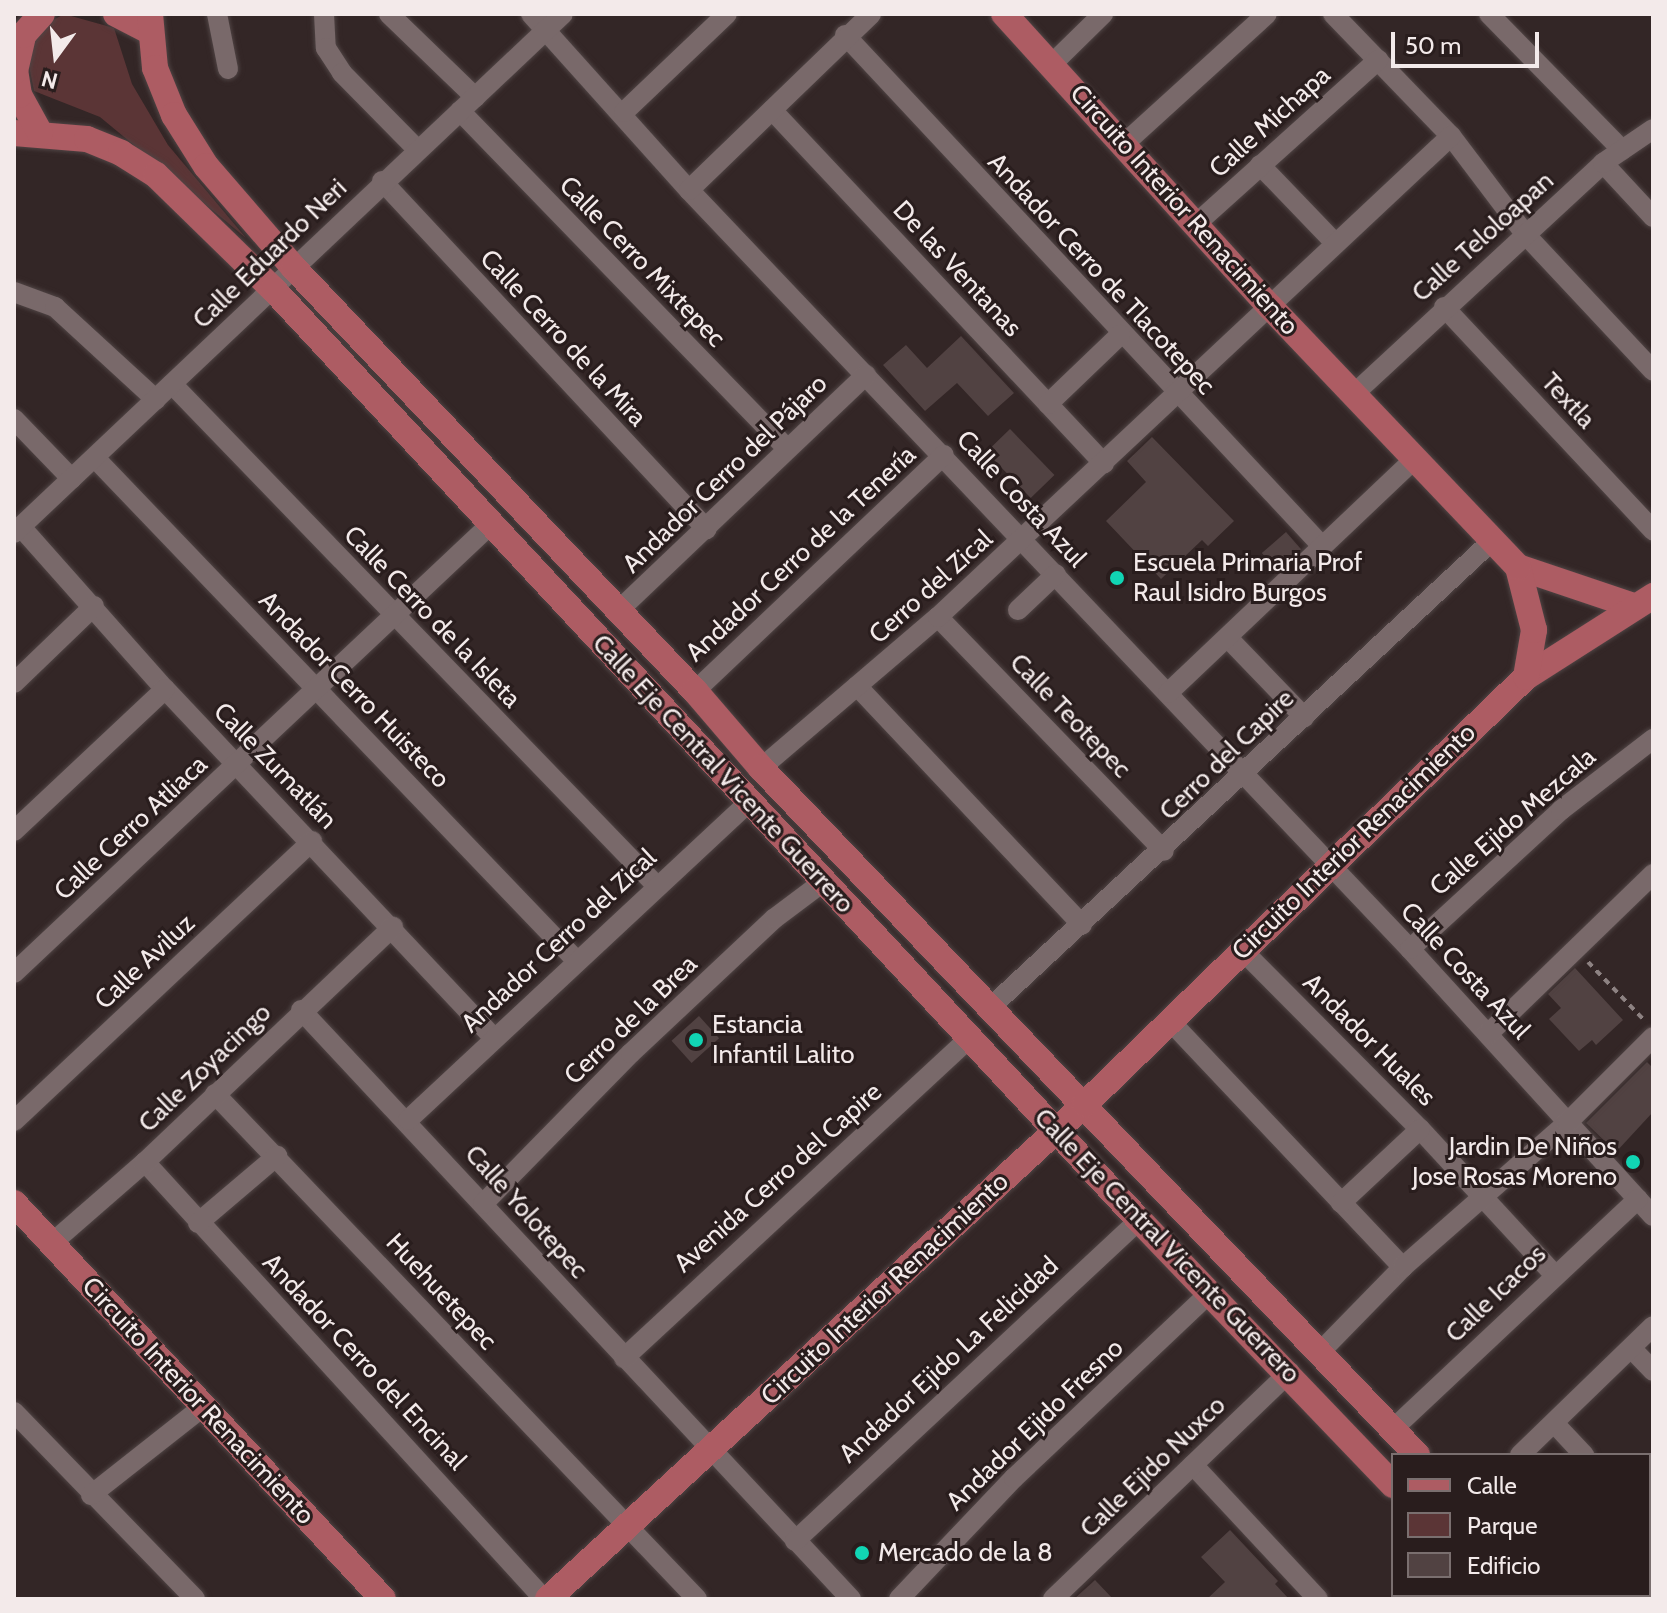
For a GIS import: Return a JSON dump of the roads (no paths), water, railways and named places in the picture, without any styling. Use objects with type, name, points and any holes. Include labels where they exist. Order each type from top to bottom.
[{"type":"main road","points":[[40,133],[19,95],[15,71],[23,35],[42,14]]},
{"type":"main road","points":[[116,14],[150,23]]},
{"type":"main road","name":"Circuito Interior Renacimiento","points":[[546,1599],[628,1527],[1085,1104],[1526,677],[1534,630],[1518,567],[1270,307],[1197,223],[1004,14]]},
{"type":"main road","name":"Calle Eje Central Vicente Guerrero","points":[[150,23],[155,68],[174,115],[206,166],[294,268],[695,691],[761,768],[992,1006],[1415,1453]]},
{"type":"main road","name":"Calle Eje Central Vicente Guerrero","points":[[14,133],[87,139],[156,175],[273,289],[1139,1220],[1290,1372],[1391,1483]]},
{"type":"main road","points":[[1518,567],[1642,600]]},
{"type":"main road","points":[[1526,677],[1642,600]]},
{"type":"main road","name":"Circuito Interior Renacimiento","points":[[14,1203],[383,1599]]},
{"type":"street","points":[[217,14],[228,69]]},
{"type":"street","points":[[324,14],[326,48],[342,73],[418,150]]},
{"type":"street","name":"Calle Cerro Mixtepec","points":[[389,14],[467,104],[787,449]]},
{"type":"street","name":"Calle Costa Azul","points":[[531,14],[624,112],[689,190],[1410,949],[1653,1216]]},
{"type":"street","name":"Calle Eduardo Neri","points":[[17,530],[273,289],[382,181],[563,14]]},
{"type":"street","points":[[624,112],[727,14]]},
{"type":"street","points":[[689,190],[845,35],[871,14]]},
{"type":"street","points":[[1051,65],[1103,14]]},
{"type":"street","points":[[1124,144],[1267,14]]},
{"type":"street","points":[[1333,14],[1451,136],[1525,234],[1653,371]]},
{"type":"street","points":[[1489,14],[1622,150]]},
{"type":"street","name":"Andador Cerro de Tlacotepec","points":[[845,35],[1120,335],[1322,546]]},
{"type":"street","name":"Calle Michapa","points":[[1197,223],[1378,60]]},
{"type":"street","name":"De las Ventanas","points":[[772,110],[1104,463]]},
{"type":"street","name":"Calle Teloloapan","points":[[1355,393],[1444,307],[1603,163],[1653,129]]},
{"type":"street","name":"Cerro del Zical","points":[[761,768],[938,617],[1451,136]]},
{"type":"street","points":[[1603,163],[1653,217]]},
{"type":"street","points":[[1260,165],[1335,243]]},
{"type":"street","name":"Calle Cerro de la Mira","points":[[382,181],[707,529]]},
{"type":"street","points":[[14,292],[55,307],[156,400]]},
{"type":"street","name":"Textla","points":[[1444,307],[1653,530]]},
{"type":"street","points":[[1048,404],[1120,335]]},
{"type":"street","name":"Andador Cerro del Pájaro","points":[[619,610],[866,375]]},
{"type":"street","name":"Calle Cerro de la Isleta","points":[[172,384],[655,884]]},
{"type":"street","points":[[14,419],[72,479]]},
{"type":"street","name":"Andador Cerro de la Tenería","points":[[695,691],[944,455]]},
{"type":"street","name":"Andador Cerro Huisteco","points":[[95,458],[317,686],[575,959]]},
{"type":"street","points":[[1168,693],[1416,458]]},
{"type":"street","name":"Calle Cerro Atliaca","points":[[14,973],[317,686],[396,617],[492,523]]},
{"type":"street","name":"Calle Zumatlán","points":[[17,530],[94,606],[165,689],[312,841],[494,1038]]},
{"type":"street","name":"Cerro del Capire","points":[[992,1006],[1164,851],[1494,539]]},
{"type":"street","points":[[1018,610],[1056,574]]},
{"type":"street","points":[[14,683],[94,606]]},
{"type":"street","name":"Calle Teotepec","points":[[938,617],[1164,851]]},
{"type":"street","points":[[1228,638],[1304,717]]},
{"type":"street","points":[[857,686],[1082,925]]},
{"type":"street","points":[[14,831],[165,689]]},
{"type":"street","name":"Calle Ejido Mezcala","points":[[1410,949],[1561,810],[1653,739]]},
{"type":"street","name":"Andador Cerro del Zical","points":[[408,1120],[655,884],[749,802]]},
{"type":"street","name":"Calle Aviluz","points":[[14,1121],[312,841]]},
{"type":"street","name":"Cerro de la Brea","points":[[483,1204],[631,1053],[775,918],[823,882]]},
{"type":"street","points":[[1488,1034],[1576,949],[1649,885]]},
{"type":"street","name":"Calle Zoyacingo","points":[[51,1244],[145,1162],[301,1010],[393,927]]},
{"type":"street","name":"Andador Huales","points":[[1242,950],[1420,1129],[1554,1274]]},
{"type":"street","name":"Calle Yolotepec","points":[[301,1010],[408,1120],[708,1452],[851,1599]]},
{"type":"street","points":[[1170,1021],[1403,1267]]},
{"type":"street","name":"Avenida Cerro del Capire","points":[[624,1358],[970,1038]]},
{"type":"street","points":[[1320,1352],[1403,1267],[1481,1194],[1568,1122],[1651,1041]]},
{"type":"street","name":"Huehuetepec","points":[[215,1094],[697,1599]]},
{"type":"street","points":[[1341,1203],[1420,1129]]},
{"type":"street","points":[[198,1223],[277,1156]]},
{"type":"street","name":"Andador Cerro del Encinal","points":[[145,1162],[546,1599]]},
{"type":"street","name":"Calle Icacos","points":[[1393,1429],[1554,1274],[1638,1199]]},
{"type":"street","name":"Andador Ejido La Felicidad","points":[[795,1541],[1139,1220]]},
{"type":"street","name":"Andador Ejido Fresno","points":[[899,1599],[1014,1478],[1211,1292]]},
{"type":"street","points":[[1522,1453],[1653,1326]]},
{"type":"street","points":[[1631,1348],[1653,1371]]},
{"type":"street","name":"Calle Ejido Nuxco","points":[[1053,1599],[1290,1372]]},
{"type":"street","points":[[91,1495],[204,1406]]},
{"type":"street","points":[[14,1412],[195,1599]]},
{"type":"street","points":[[1554,1423],[1582,1453]]},
{"type":"street","points":[[1193,1465],[1318,1599]]},
{"type":"place","name":"Escuela Primaria Prof Raul Isidro Burgos","points":[[1117,578]]},
{"type":"place","name":"Estancia Infantil Lalito","points":[[696,1040]]},
{"type":"place","name":"Jardin De Niños Jose Rosas Moreno","points":[[1633,1162]]},
{"type":"place","name":"Mercado de la 8","points":[[862,1553]]}]
